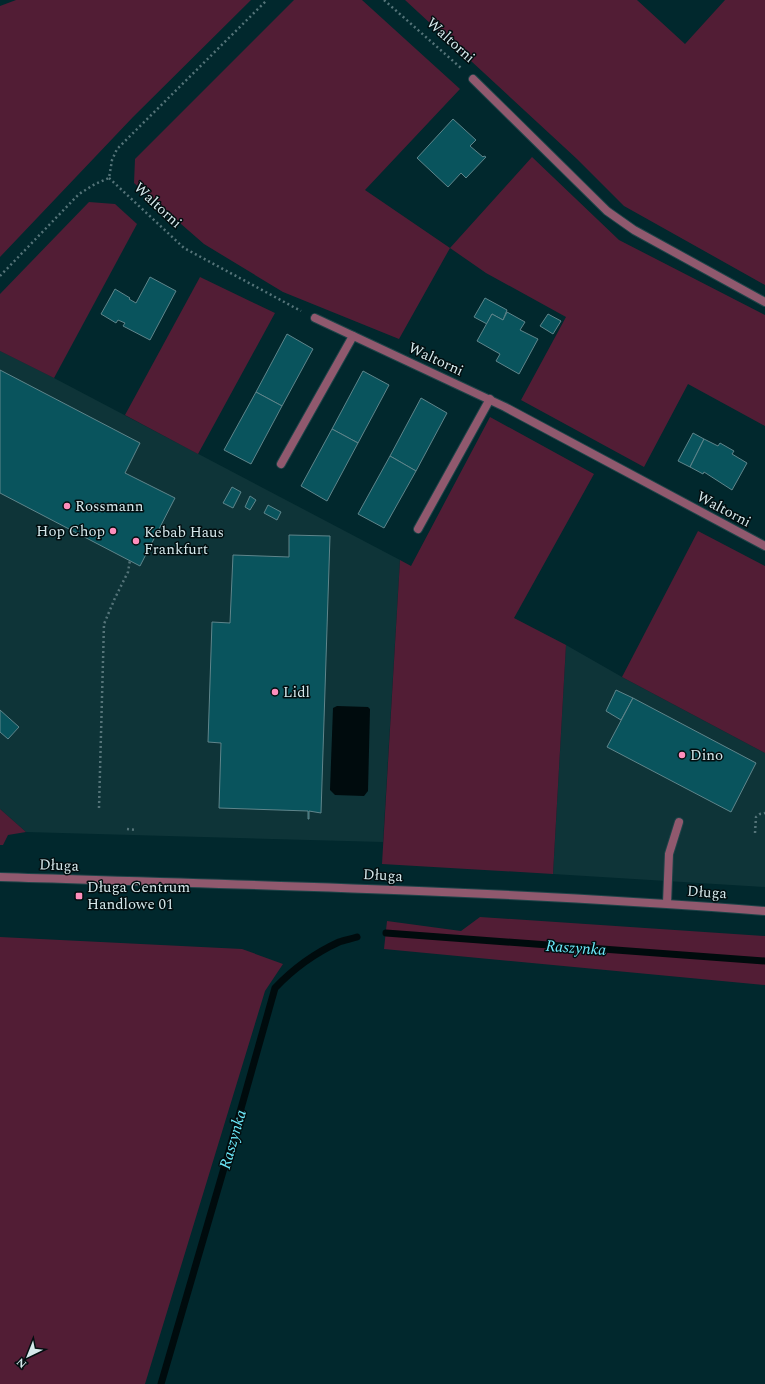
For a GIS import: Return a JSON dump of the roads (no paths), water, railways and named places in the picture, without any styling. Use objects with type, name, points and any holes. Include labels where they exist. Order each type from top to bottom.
[{"type":"street","name":"Waltorni","points":[[473,79],[607,211],[634,230],[765,302]]},
{"type":"street","name":"Waltorni","points":[[316,318],[490,399],[765,546]]},
{"type":"street","points":[[281,464],[353,336]]},
{"type":"street","points":[[418,529],[490,399]]},
{"type":"street","points":[[667,903],[669,854],[679,822]]},
{"type":"street","name":"Długa","points":[[0,877],[368,888],[667,903],[765,911]]},
{"type":"waterway","name":"Raszynka","points":[[386,933],[765,961]]},
{"type":"waterway","name":"Raszynka","points":[[161,1384],[275,988],[289,974],[313,956],[339,942],[357,937]]},
{"type":"place","name":"Rossmann","points":[[67,506]]},
{"type":"place","name":"Hop Chop","points":[[113,531]]},
{"type":"place","name":"Kebab Haus Frankfurt","points":[[136,541]]},
{"type":"place","name":"Lidl","points":[[275,692]]},
{"type":"place","name":"Dino","points":[[682,755]]},
{"type":"place","name":"Długa Centrum Handlowe 01","points":[[79,896]]}]
